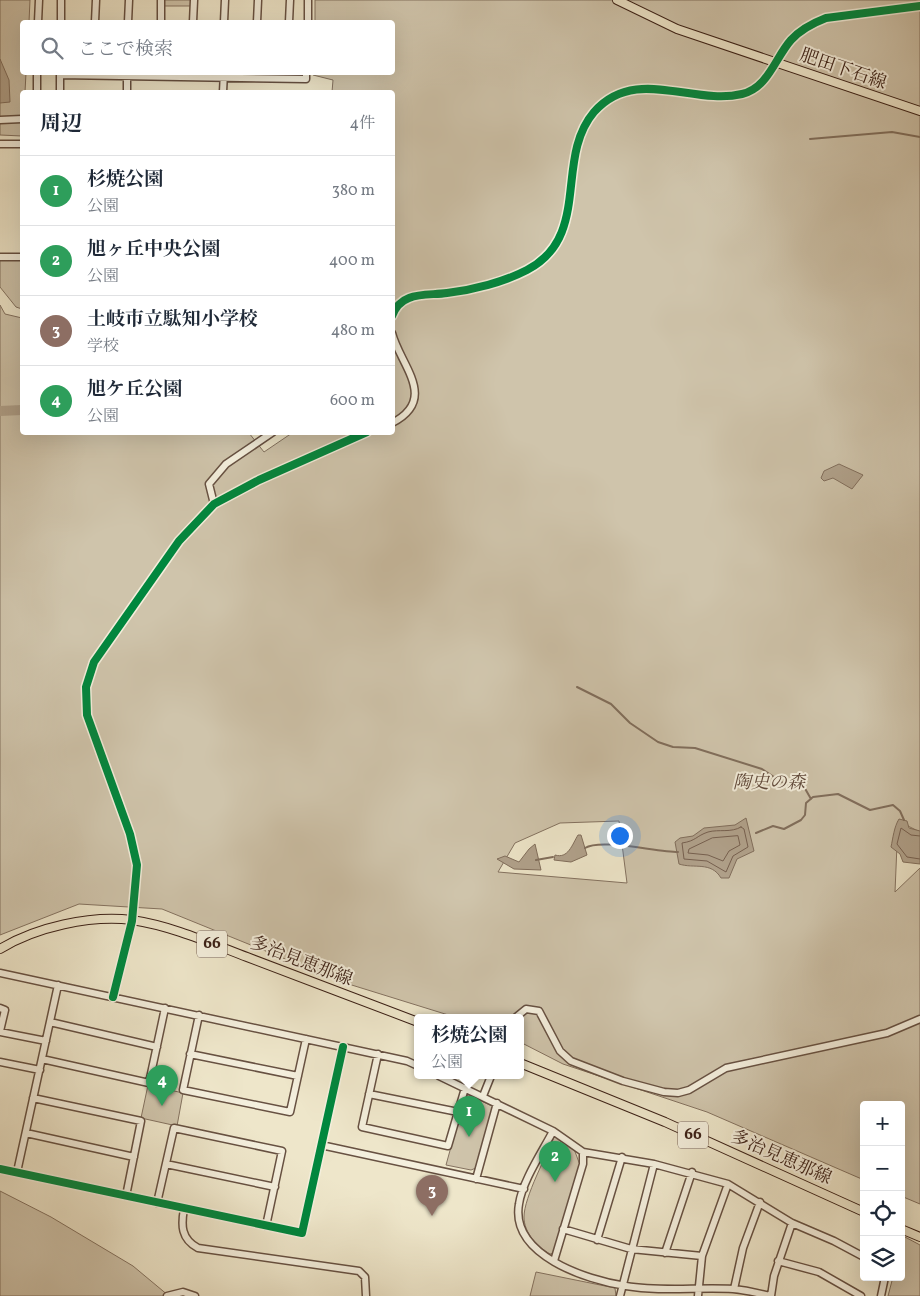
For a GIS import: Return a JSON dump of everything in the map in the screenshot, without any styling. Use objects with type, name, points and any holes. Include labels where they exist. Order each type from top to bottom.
[{"type":"main road","name":"肥田下石線","points":[[617,0],[677,29],[894,104],[920,110]]},
{"type":"main road","name":"多治見恵那線","points":[[0,949],[15,939],[60,926],[95,921],[132,920],[186,934],[414,1020]]},
{"type":"main road","name":"多治見恵那線","points":[[524,1065],[656,1119],[860,1210]]},
{"type":"main road","points":[[905,1231],[920,1237]]},
{"type":"street","points":[[38,0],[38,20]]},
{"type":"street","points":[[61,0],[61,20]]},
{"type":"street","points":[[95,20],[96,0]]},
{"type":"street","points":[[128,20],[129,0]]},
{"type":"street","points":[[161,0],[161,20]]},
{"type":"street","points":[[193,20],[194,0]]},
{"type":"street","points":[[224,20],[225,0]]},
{"type":"street","points":[[257,20],[258,0]]},
{"type":"street","points":[[290,0],[290,20]]},
{"type":"street","points":[[308,0],[308,20]]},
{"type":"street","points":[[395,310],[398,305],[408,298],[466,290],[526,271],[544,260],[560,238],[563,230],[580,138],[594,112],[618,94],[648,88],[728,96],[741,95],[753,91],[761,85],[792,38],[812,23],[826,18],[920,6]]},
{"type":"street","points":[[37,75],[37,90]]},
{"type":"street","points":[[60,75],[60,90]]},
{"type":"street","points":[[127,75],[127,90]]},
{"type":"street","points":[[192,75],[288,76],[306,79],[306,75]]},
{"type":"street","points":[[223,90],[224,75]]},
{"type":"street","points":[[0,120],[20,119]]},
{"type":"street","points":[[0,144],[20,144]]},
{"type":"street","points":[[0,257],[20,257]]},
{"type":"street","points":[[395,339],[414,380],[415,396],[404,416],[395,421]]},
{"type":"street","points":[[214,504],[209,484],[217,472],[269,435]]},
{"type":"street","points":[[113,997],[132,920],[137,872],[135,849],[87,715],[86,687],[89,674],[98,654],[179,541],[214,504],[259,480],[360,435]]},
{"type":"street","points":[[0,973],[408,1060],[414,1064]]},
{"type":"street","points":[[17,1172],[58,985]]},
{"type":"street","points":[[0,1008],[4,1010],[0,1032],[46,1041]]},
{"type":"street","points":[[42,1059],[150,1082],[165,1008]]},
{"type":"street","points":[[520,1014],[526,1009],[539,1011],[560,1052],[571,1061],[623,1082],[664,1092],[678,1093],[689,1090],[719,1071],[737,1064],[888,1033],[920,1019]]},
{"type":"street","points":[[199,1015],[183,1090],[290,1112],[306,1039]]},
{"type":"street","points":[[50,1022],[157,1046]]},
{"type":"street","points":[[0,1169],[302,1233],[343,1047]]},
{"type":"street","points":[[190,1054],[298,1076]]},
{"type":"street","points":[[378,1054],[362,1127],[448,1146],[465,1088]]},
{"type":"street","points":[[0,1062],[40,1070]]},
{"type":"street","points":[[446,1079],[552,1131],[583,1152],[622,1157],[692,1172],[728,1184],[792,1223],[834,1241],[860,1255]]},
{"type":"street","points":[[482,1096],[490,1079]]},
{"type":"street","points":[[370,1094],[458,1112]]},
{"type":"street","points":[[33,1098],[141,1121],[126,1196]]},
{"type":"street","points":[[476,1178],[497,1103]]},
{"type":"street","points":[[157,1203],[174,1128],[282,1151],[266,1226]]},
{"type":"street","points":[[552,1131],[524,1189],[519,1204],[518,1216],[530,1245],[554,1261],[596,1279],[664,1293],[698,1293],[734,1289],[770,1296],[778,1261],[792,1223]]},
{"type":"street","points":[[26,1133],[134,1157]]},
{"type":"street","points":[[321,1145],[524,1189]]},
{"type":"street","points":[[554,1261],[583,1164],[583,1152]]},
{"type":"street","points":[[597,1240],[622,1157]]},
{"type":"street","points":[[166,1164],[275,1187]]},
{"type":"street","points":[[620,1296],[654,1164]]},
{"type":"street","points":[[665,1253],[692,1172]]},
{"type":"street","points":[[698,1293],[702,1256],[728,1184]]},
{"type":"street","points":[[734,1289],[743,1248],[760,1202]]},
{"type":"street","points":[[184,1209],[181,1229],[188,1240],[198,1248],[359,1271],[365,1278],[366,1296]]},
{"type":"street","points":[[563,1229],[631,1249],[702,1256]]},
{"type":"street","points":[[778,1261],[819,1272],[861,1296]]},
{"type":"street","points":[[881,1296],[884,1281]]},
{"type":"street","points":[[167,1296],[183,1292],[195,1296]]},
{"type":"green space","points":[[0,0],[30,0],[29,20],[20,20],[20,75],[26,75],[25,90],[20,90],[20,136],[0,135]]},
{"type":"green space","points":[[163,0],[191,0],[191,6],[163,6]]},
{"type":"green space","name":"陶史の森","points":[[315,0],[920,0],[920,832],[898,821],[895,892],[920,868],[920,1204],[905,1198],[905,1101],[860,1101],[860,1178],[707,1112],[563,1064],[524,1044],[524,1014],[445,1014],[342,982],[162,909],[79,904],[0,935],[0,305],[5,314],[20,318],[20,435],[251,435],[264,452],[289,435],[395,435],[395,90],[332,90],[333,80],[313,75],[395,75],[395,20],[315,20]],"holes":[[[619,821],[627,883],[498,872],[515,843],[560,823]]]},
{"type":"green space","points":[[0,259],[20,259],[20,308],[16,307],[0,287]]},
{"type":"green space","points":[[148,1085],[183,1093],[177,1126],[141,1118]]},
{"type":"green space","points":[[469,1095],[492,1106],[476,1168],[471,1170],[446,1165],[465,1096]]},
{"type":"green space","points":[[555,1135],[574,1149],[580,1165],[554,1253],[550,1254],[540,1247],[529,1234],[524,1217],[532,1188]]},
{"type":"green space","points":[[0,1191],[51,1217],[133,1266],[169,1296],[0,1296]]},
{"type":"green space","points":[[905,1237],[920,1245],[920,1296],[888,1296],[892,1281],[905,1281]]},
{"type":"green space","points":[[536,1272],[615,1288],[616,1296],[530,1296]]},
{"type":"water","points":[[0,59],[9,80],[10,102],[0,103]]},
{"type":"water","points":[[839,464],[863,475],[852,489],[833,478],[824,481],[821,478],[824,471]]},
{"type":"water","points":[[746,818],[754,851],[737,859],[729,878],[721,878],[712,869],[707,867],[679,864],[675,842],[680,838],[693,836],[704,828],[735,825]]},
{"type":"water","points":[[899,819],[907,821],[909,828],[920,831],[920,864],[903,862],[900,854],[891,847]]},
{"type":"water","points":[[578,835],[581,835],[587,855],[571,862],[554,860],[555,855],[563,855],[569,850]]},
{"type":"water","points":[[535,844],[541,870],[514,869],[497,859],[505,856],[519,862]]},
{"type":"waterway","points":[[810,139],[892,132],[920,137]]},
{"type":"waterway","points":[[0,411],[20,410]]},
{"type":"waterway","points":[[577,687],[611,704],[630,723],[658,742],[673,747],[695,748],[762,769],[783,783],[803,785],[811,799]]},
{"type":"waterway","points":[[756,833],[773,826],[784,829],[801,820],[805,815],[806,803],[813,797],[838,794],[870,810],[893,805],[900,811],[904,820]]},
{"type":"waterway","points":[[585,848],[603,844],[678,852]]},
{"type":"waterway","points":[[536,860],[553,857]]},
{"type":"cycle path","points":[[395,310],[403,301],[418,295],[467,290],[498,282],[527,270],[547,255],[559,238],[566,217],[576,152],[582,131],[594,112],[610,98],[628,91],[646,89],[723,96],[742,94],[758,86],[765,79],[791,40],[812,24],[826,18],[920,6]]},
{"type":"cycle path","points":[[113,997],[132,921],[137,865],[130,834],[87,715],[86,687],[94,662],[179,541],[214,504],[259,480],[360,435]]},
{"type":"cycle path","points":[[0,1169],[302,1233],[343,1047]]},
{"type":"place","name":"旭ケ丘公園","points":[[162,1106]]},
{"type":"place","name":"杉焼公園","points":[[469,1137]]},
{"type":"place","name":"旭ヶ丘中央公園","points":[[555,1182]]},
{"type":"place","name":"土岐市立駄知小学校","points":[[432,1216]]}]
